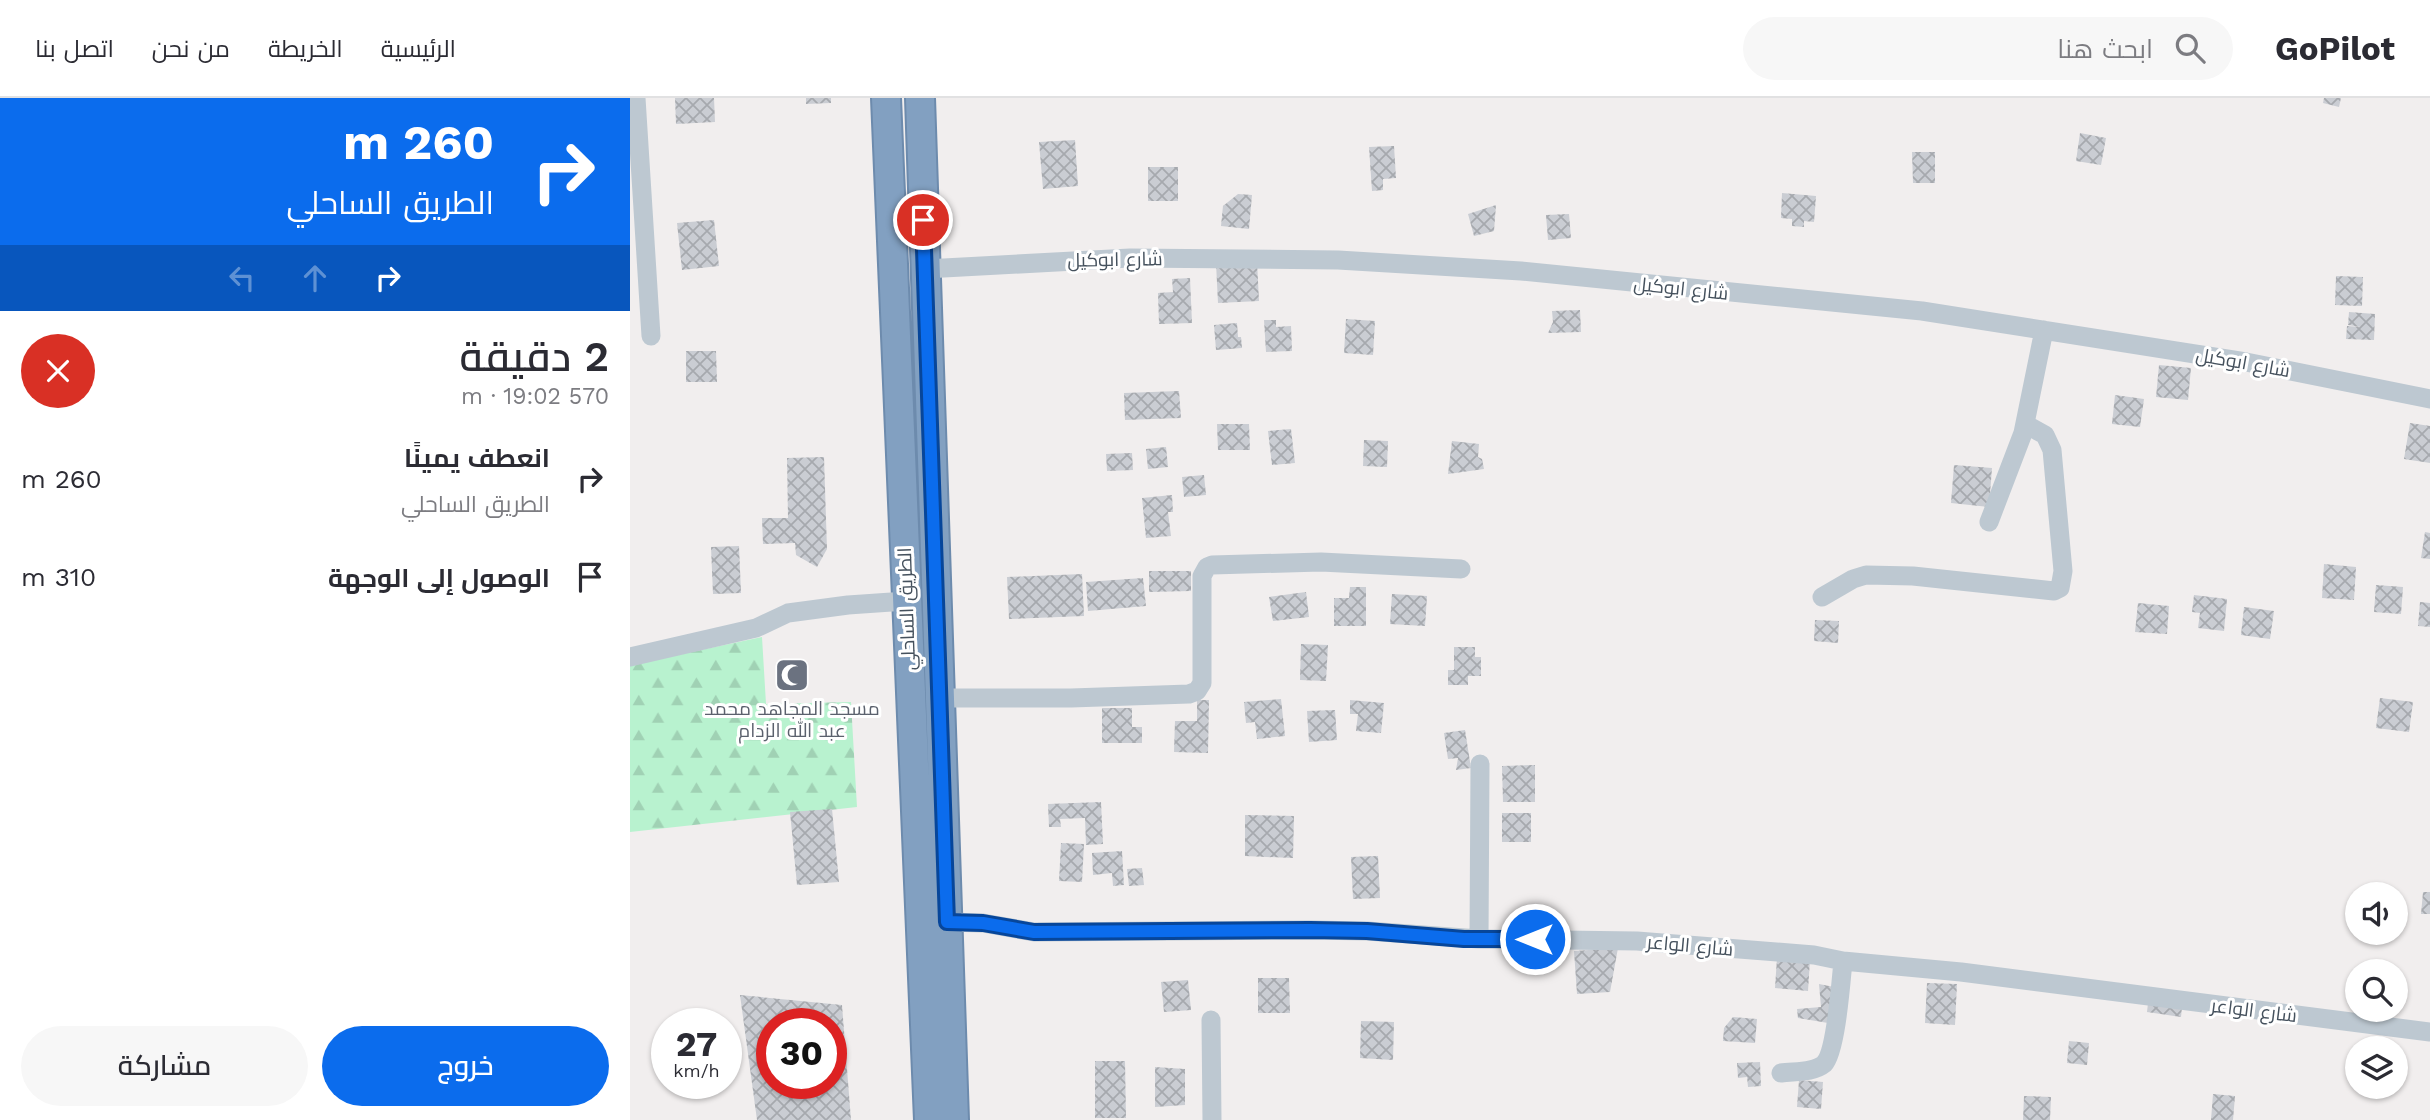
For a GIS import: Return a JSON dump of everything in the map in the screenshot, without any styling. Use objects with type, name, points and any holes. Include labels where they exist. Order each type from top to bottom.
[{"type":"highway","name":"الطريق الساحلي","points":[[886,98],[929,1120]]},
{"type":"highway","name":"الطريق الساحلي","points":[[919,98],[954,1120]]},
{"type":"street","points":[[636,98],[651,336]]},
{"type":"street","name":"شارع ابوكيل","points":[[925,269],[1099,258],[1338,260],[1521,271],[1922,311],[2246,362],[2430,399]]},
{"type":"street","points":[[1989,522],[2017,452],[2044,330]]},
{"type":"street","points":[[1822,597],[1853,579],[1866,575],[1913,576],[2054,591],[2060,588],[2063,571],[2052,450],[2046,435],[2025,424]]},
{"type":"street","points":[[940,698],[1071,698],[1189,694],[1197,691],[1202,683],[1202,576],[1207,567],[1212,565],[1321,562],[1461,569]]},
{"type":"street","points":[[630,657],[756,628],[788,613],[906,601]]},
{"type":"street","points":[[1479,939],[1480,764]]},
{"type":"street","name":"شارع الواعر","points":[[947,922],[983,923],[1034,932],[1310,930],[1479,939],[1637,941],[1814,955],[1843,961],[1974,974],[2430,1032]]},
{"type":"street","points":[[1781,1073],[1812,1070],[1826,1061],[1832,1045],[1843,961]]},
{"type":"street","points":[[1211,1020],[1212,1120]]},
{"type":"green space","points":[[762,637],[766,704],[851,702],[857,807],[630,832],[630,665]]},
{"type":"building","points":[[675,98],[714,98],[715,122],[676,124]]},
{"type":"building","points":[[806,98],[831,98],[831,103],[806,104]]},
{"type":"building","points":[[2324,98],[2341,98],[2339,107],[2323,103]]},
{"type":"building","points":[[2080,133],[2106,138],[2101,165],[2076,161]]},
{"type":"building","points":[[1075,140],[1078,186],[1043,189],[1039,142]]},
{"type":"building","points":[[1394,146],[1396,178],[1383,179],[1383,190],[1372,191],[1369,147]]},
{"type":"building","points":[[1912,152],[1935,152],[1935,183],[1913,183]]},
{"type":"building","points":[[1148,167],[1178,167],[1178,201],[1148,201]]},
{"type":"building","points":[[1782,193],[1816,196],[1814,222],[1804,221],[1804,227],[1792,226],[1792,219],[1781,218]]},
{"type":"building","points":[[1238,194],[1252,195],[1249,229],[1221,226],[1223,206]]},
{"type":"building","points":[[1496,205],[1494,231],[1474,236],[1468,214]]},
{"type":"building","points":[[1569,214],[1571,238],[1548,240],[1546,215]]},
{"type":"building","points":[[714,220],[719,266],[682,270],[677,223]]},
{"type":"building","points":[[1257,261],[1259,301],[1218,303],[1216,263]]},
{"type":"building","points":[[2336,276],[2363,277],[2362,306],[2335,305]]},
{"type":"building","points":[[1190,278],[1192,323],[1159,324],[1158,293],[1173,292],[1172,279]]},
{"type":"building","points":[[1580,310],[1581,332],[1548,333],[1553,322],[1552,311]]},
{"type":"building","points":[[2349,312],[2375,314],[2374,340],[2346,339],[2347,326],[2361,327],[2348,325]]},
{"type":"building","points":[[1346,319],[1375,321],[1373,355],[1344,353]]},
{"type":"building","points":[[1264,320],[1276,320],[1276,327],[1291,326],[1292,351],[1266,352]]},
{"type":"building","points":[[1237,323],[1242,348],[1216,350],[1214,325]]},
{"type":"building","points":[[686,351],[716,351],[717,382],[686,382]]},
{"type":"building","points":[[2159,365],[2191,368],[2188,400],[2156,397]]},
{"type":"building","points":[[1179,391],[1181,418],[1125,420],[1124,393]]},
{"type":"building","points":[[2115,395],[2144,399],[2140,427],[2112,424]]},
{"type":"building","points":[[2410,423],[2430,426],[2430,463],[2404,459]]},
{"type":"building","points":[[1217,424],[1249,424],[1250,450],[1218,450]]},
{"type":"building","points":[[1291,429],[1295,463],[1272,465],[1268,431]]},
{"type":"building","points":[[1364,440],[1388,441],[1387,467],[1363,466]]},
{"type":"building","points":[[1452,441],[1479,444],[1478,457],[1482,459],[1484,469],[1448,474]]},
{"type":"building","points":[[1166,447],[1168,467],[1148,469],[1146,449]]},
{"type":"building","points":[[1132,453],[1133,470],[1107,471],[1106,454]]},
{"type":"building","points":[[824,457],[827,549],[817,567],[796,555],[795,543],[763,544],[762,518],[788,518],[787,458]]},
{"type":"building","points":[[1954,465],[1992,468],[1989,507],[1951,503]]},
{"type":"building","points":[[1204,475],[1206,495],[1184,497],[1182,477]]},
{"type":"building","points":[[1172,495],[1173,512],[1168,512],[1171,536],[1146,538],[1142,498]]},
{"type":"building","points":[[2425,532],[2430,533],[2430,559],[2421,558]]},
{"type":"building","points":[[739,546],[741,593],[713,594],[711,547]]},
{"type":"building","points":[[2324,564],[2356,567],[2354,600],[2322,598]]},
{"type":"building","points":[[1149,571],[1191,571],[1191,591],[1149,592]]},
{"type":"building","points":[[1082,574],[1084,616],[1009,619],[1007,577]]},
{"type":"building","points":[[1143,578],[1146,606],[1088,611],[1086,582]]},
{"type":"building","points":[[2376,585],[2403,587],[2401,614],[2374,612]]},
{"type":"building","points":[[1350,587],[1366,587],[1366,626],[1334,626],[1334,598],[1349,598]]},
{"type":"building","points":[[1306,592],[1309,617],[1273,621],[1269,597]]},
{"type":"building","points":[[1392,594],[1427,596],[1425,626],[1390,624]]},
{"type":"building","points":[[2194,595],[2227,599],[2224,631],[2198,628],[2200,613],[2192,612]]},
{"type":"building","points":[[2420,602],[2430,603],[2430,627],[2418,626]]},
{"type":"building","points":[[2138,603],[2169,606],[2167,634],[2135,632]]},
{"type":"building","points":[[2244,607],[2274,611],[2270,639],[2241,635]]},
{"type":"building","points":[[1815,620],[1839,621],[1838,643],[1814,641]]},
{"type":"building","points":[[1301,644],[1328,645],[1326,681],[1300,680]]},
{"type":"building","points":[[1454,647],[1475,647],[1475,657],[1481,657],[1481,676],[1468,676],[1468,685],[1448,685],[1448,670],[1454,670]]},
{"type":"building","points":[[2380,698],[2413,702],[2409,732],[2376,728]]},
{"type":"building","points":[[1281,699],[1285,736],[1257,739],[1255,722],[1246,723],[1244,702]]},
{"type":"building","points":[[1197,700],[1209,700],[1208,753],[1174,752],[1175,721],[1197,721]]},
{"type":"building","points":[[1350,700],[1384,703],[1381,733],[1356,731],[1358,714],[1350,714]]},
{"type":"building","points":[[1102,708],[1132,708],[1132,727],[1142,727],[1142,743],[1102,743]]},
{"type":"building","points":[[1335,710],[1337,740],[1309,742],[1307,711]]},
{"type":"building","points":[[1465,730],[1471,768],[1456,770],[1458,758],[1448,759],[1444,733]]},
{"type":"building","points":[[1535,765],[1535,802],[1503,802],[1502,766]]},
{"type":"building","points":[[1101,802],[1103,844],[1086,845],[1085,818],[1060,819],[1061,827],[1049,827],[1048,804]]},
{"type":"building","points":[[832,809],[839,882],[797,885],[790,812]]},
{"type":"building","points":[[1502,813],[1531,813],[1531,842],[1502,842]]},
{"type":"building","points":[[1245,815],[1294,816],[1293,858],[1245,856]]},
{"type":"building","points":[[1061,843],[1084,844],[1082,882],[1059,881]]},
{"type":"building","points":[[1122,851],[1124,885],[1113,886],[1112,873],[1093,875],[1092,853]]},
{"type":"building","points":[[1378,856],[1380,898],[1353,899],[1351,857]]},
{"type":"building","points":[[1142,868],[1144,885],[1129,886],[1127,869]]},
{"type":"building","points":[[2423,892],[2430,892],[2430,914],[2421,914]]},
{"type":"building","points":[[1618,948],[1610,992],[1577,994],[1574,951]]},
{"type":"building","points":[[1777,958],[1810,960],[1808,991],[1775,988]]},
{"type":"building","points":[[1258,978],[1289,978],[1290,1013],[1258,1013]]},
{"type":"building","points":[[1188,980],[1191,1010],[1164,1012],[1161,982]]},
{"type":"building","points":[[1927,983],[1957,984],[1955,1025],[1925,1023]]},
{"type":"building","points":[[1819,984],[1834,987],[1828,1023],[1798,1018],[1797,1009],[1821,1007]]},
{"type":"building","points":[[2149,994],[2183,998],[2181,1017],[2147,1012]]},
{"type":"building","points":[[740,995],[842,1005],[842,1008],[756,1008],[756,1099],[847,1099],[847,1069],[851,1120],[757,1120]]},
{"type":"building","points":[[1733,1017],[1757,1019],[1755,1043],[1723,1041],[1724,1028]]},
{"type":"building","points":[[1361,1021],[1394,1022],[1393,1060],[1360,1058]]},
{"type":"building","points":[[2069,1041],[2089,1043],[2087,1065],[2067,1063]]},
{"type":"building","points":[[1095,1061],[1125,1061],[1126,1118],[1095,1118]]},
{"type":"building","points":[[1760,1062],[1761,1086],[1748,1087],[1747,1077],[1738,1078],[1737,1063]]},
{"type":"building","points":[[1155,1067],[1185,1069],[1185,1105],[1155,1107]]},
{"type":"building","points":[[1799,1080],[1823,1082],[1821,1109],[1797,1107]]},
{"type":"building","points":[[2213,1094],[2235,1096],[2233,1120],[2211,1120]]},
{"type":"building","points":[[2024,1096],[2051,1097],[2050,1120],[2023,1120]]},
{"type":"place","name":"مسجد المجاهد محمد عبد الله الزدام","points":[[792,675]]},
{"type":"route","points":[[923,220],[947,922],[983,923],[1034,932],[1310,930],[1367,931],[1464,939],[1535,939]]}]
